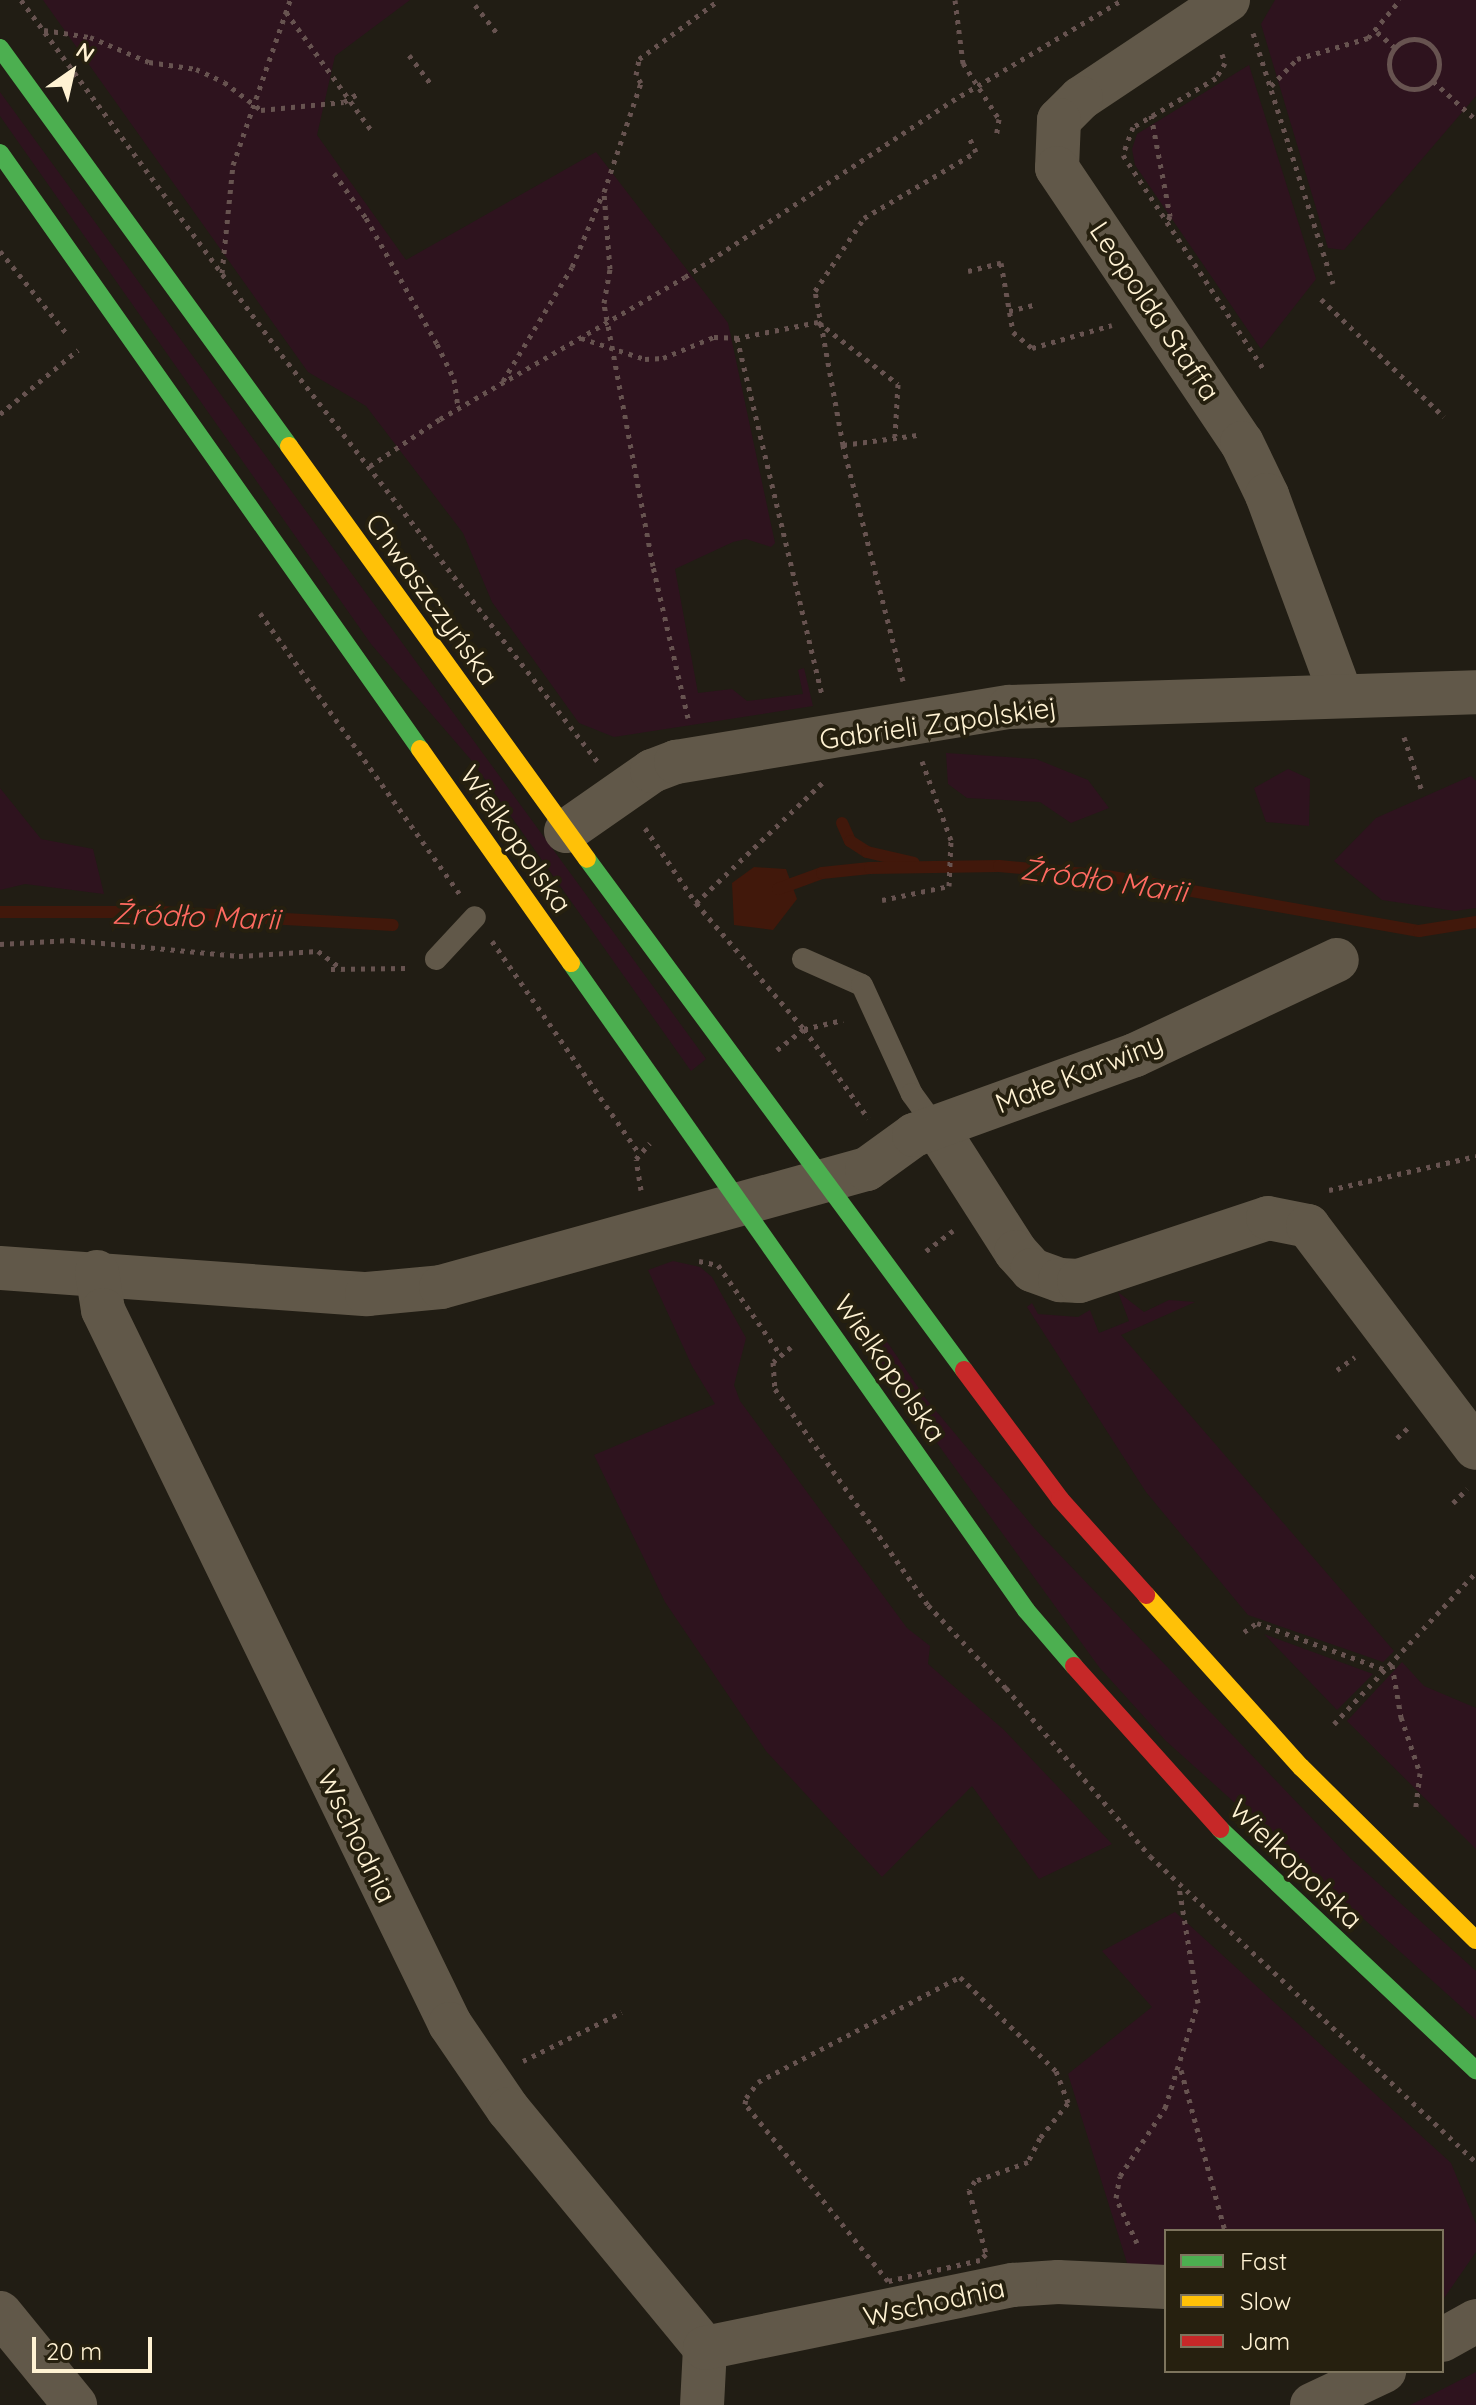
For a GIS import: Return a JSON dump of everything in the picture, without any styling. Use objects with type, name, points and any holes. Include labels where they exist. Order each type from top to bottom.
[{"type":"main road","name":"Chwaszczyńska","points":[[0,48],[822,1181]]},
{"type":"main road","name":"Wielkopolska","points":[[0,153],[1026,1610],[1148,1756],[1316,1924],[1476,2070]]},
{"type":"main road","name":"Wielkopolska","points":[[822,1181],[1060,1499],[1301,1767],[1476,1940]]},
{"type":"street","name":"Leopolda Staffa","points":[[1238,10],[1081,98],[1059,120],[1057,168],[1232,400],[1341,695]]},
{"type":"street","name":"Gabrieli Zapolskiej","points":[[566,831],[652,771],[676,762],[1010,707],[1476,692]]},
{"type":"street","name":"Małe Karwiny","points":[[740,1205],[867,1169],[914,1135],[1135,1055],[1337,960]]},
{"type":"street","points":[[936,1127],[1016,1252],[1032,1270],[1060,1280],[1079,1281],[1268,1218],[1281,1216],[1308,1226],[1475,1466]]},
{"type":"street","points":[[0,1268],[97,1272],[270,1288],[405,1292],[441,1287],[740,1205]]},
{"type":"street","name":"Wschodnia","points":[[97,1272],[110,1324],[450,2024],[486,2080],[705,2348],[1013,2285],[1164,2287]]},
{"type":"street","points":[[0,2313],[75,2405]]},
{"type":"street","points":[[1444,2339],[1476,2321]]},
{"type":"street","points":[[702,2405],[705,2348]]},
{"type":"street","points":[[1312,2405],[1380,2373]]},
{"type":"lane","points":[[436,959],[475,917]]},
{"type":"lane","points":[[803,959],[862,985],[912,1094],[936,1127]]},
{"type":"path","points":[[21,0],[222,274],[589,750]]},
{"type":"path","points":[[222,274],[233,165],[290,0]]},
{"type":"path","points":[[498,387],[572,267],[604,192],[641,83],[636,75],[639,59],[719,0]]},
{"type":"path","points":[[955,0],[963,63],[999,119],[996,138]]},
{"type":"path","points":[[370,466],[458,408],[608,322],[1122,0]]},
{"type":"path","points":[[1270,87],[1297,59],[1353,45],[1377,32],[1400,0]]},
{"type":"path","points":[[475,5],[499,36]]},
{"type":"path","points":[[1238,10],[1270,87],[1333,284]]},
{"type":"path","points":[[286,12],[351,98],[371,130]]},
{"type":"path","points":[[44,30],[90,37],[149,62],[196,69],[224,82],[253,107],[351,98],[359,93]]},
{"type":"path","points":[[1377,32],[1394,47]]},
{"type":"path","points":[[1419,38],[1432,44],[1439,56],[1433,81],[1409,89],[1397,83],[1388,59],[1394,47],[1419,38]]},
{"type":"path","points":[[409,55],[432,85]]},
{"type":"path","points":[[1433,81],[1474,118]]},
{"type":"path","points":[[1166,225],[1170,216],[1151,115],[1129,132],[1123,155],[1166,225],[1263,368]]},
{"type":"path","points":[[907,698],[843,445],[818,322],[815,291],[864,218],[976,152],[969,137]]},
{"type":"path","points":[[334,173],[366,218],[437,344],[454,379],[458,408]]},
{"type":"path","points":[[604,192],[608,322],[653,566],[691,731]]},
{"type":"path","points":[[0,251],[67,334]]},
{"type":"path","points":[[968,271],[1001,263],[1013,332],[1032,348],[1126,321]]},
{"type":"path","points":[[1321,299],[1444,417]]},
{"type":"path","points":[[1009,311],[1033,305]]},
{"type":"path","points":[[580,338],[615,349],[663,358],[714,337],[737,338],[818,322],[898,384],[895,436]]},
{"type":"path","points":[[737,338],[826,710]]},
{"type":"path","points":[[0,414],[78,350]]},
{"type":"path","points":[[843,445],[917,435]]},
{"type":"path","points":[[260,613],[638,1152]]},
{"type":"path","points":[[1402,732],[1422,791]]},
{"type":"path","points":[[882,900],[950,883],[951,840],[917,746]]},
{"type":"path","points":[[696,903],[827,778]]},
{"type":"path","points":[[0,944],[71,940],[239,956],[318,951],[342,969]]},
{"type":"path","points":[[331,969],[438,967],[436,959]]},
{"type":"path","points":[[804,1029],[875,1012]]},
{"type":"path","points":[[1317,1193],[1476,1156]]},
{"type":"path","points":[[701,1262],[718,1265],[780,1354]]},
{"type":"path","points":[[1453,1503],[1475,1466]]},
{"type":"path","points":[[1334,1724],[1476,1572]]},
{"type":"path","points":[[1244,1632],[1257,1623],[1386,1670]]},
{"type":"path","points":[[1392,1664],[1401,1717],[1420,1773],[1416,1807]]},
{"type":"path","points":[[1101,2284],[1139,2248],[1116,2198],[1120,2176],[1165,2108],[1181,2069],[1198,2003],[1179,1886]]},
{"type":"path","points":[[960,1977],[1056,2071],[1067,2091],[1064,2112],[1040,2138],[1028,2162],[1015,2169],[975,2181],[969,2190],[986,2254],[980,2260],[888,2281],[745,2104],[746,2098],[758,2082],[960,1977]]},
{"type":"path","points":[[486,2080],[622,2012]]},
{"type":"path","points":[[1181,2069],[1224,2229]]},
{"type":"path","points":[[1015,2169],[1018,2176]]},
{"type":"shaded area","points":[[43,0],[410,0],[335,56],[317,135],[406,260],[596,152],[728,323],[775,543],[771,547],[746,539],[733,542],[675,569],[698,693],[732,689],[747,701],[803,694],[798,670],[804,668],[813,706],[614,737],[579,723],[492,602],[463,533],[366,406],[308,372]]},
{"type":"shaded area","points":[[1275,0],[1476,0],[1476,96],[1344,250],[1328,248],[1261,24]]},
{"type":"shaded area","points":[[1249,65],[1316,279],[1261,349],[1135,165],[1132,149],[1137,134]]},
{"type":"shaded area","points":[[0,92],[706,1059],[691,1071],[472,761],[371,644],[0,116]]},
{"type":"shaded area","points":[[946,753],[1036,759],[1088,780],[1109,808],[1071,823],[1040,802],[967,798],[948,784]]},
{"type":"shaded area","points":[[1288,769],[1310,779],[1309,826],[1266,822],[1254,788]]},
{"type":"shaded area","points":[[1471,776],[1476,781],[1476,908],[1455,911],[1382,900],[1334,861],[1376,818]]},
{"type":"shaded area","points":[[0,788],[41,839],[93,849],[104,894],[25,884],[0,890]]},
{"type":"shaded area","points":[[754,867],[786,869],[797,899],[773,930],[734,925],[732,883]]},
{"type":"shaded area","points":[[673,1261],[700,1267],[712,1277],[746,1338],[734,1385],[740,1401],[907,1628],[930,1646],[928,1664],[1004,1730],[1112,1844],[1039,1879],[972,1786],[882,1877],[766,1751],[665,1602],[594,1455],[715,1404],[692,1366],[648,1270]]},
{"type":"shaded area","points":[[1118,1292],[1144,1312],[1169,1300],[1195,1302],[1121,1335],[1394,1651],[1383,1662],[1248,1615],[1146,1492],[1027,1307],[1032,1303],[1038,1314],[1078,1317],[1090,1310],[1099,1333],[1129,1321]]},
{"type":"shaded area","points":[[879,1330],[926,1399],[1035,1529],[1350,1858],[1476,1971],[1476,2020],[1165,1740],[1099,1667],[864,1342]]},
{"type":"shaded area","points":[[1264,1634],[1373,1674],[1337,1710]]},
{"type":"shaded area","points":[[1402,1662],[1424,1686],[1476,1708],[1476,1849],[1347,1721]]},
{"type":"shaded area","points":[[1175,1912],[1451,2163],[1476,2224],[1476,2252],[1444,2298],[1444,2229],[1164,2229],[1164,2268],[1128,2266],[1068,2074],[1152,2007],[1102,1951]]},
{"type":"shaded area","points":[[1476,2372],[1476,2405],[1410,2405],[1435,2393]]},
{"type":"waterway","points":[[842,823],[850,841],[867,852],[914,863]]},
{"type":"waterway","name":"Źródło Marii","points":[[778,889],[822,873],[870,868],[999,866],[1107,876],[1419,931],[1476,922]]},
{"type":"waterway","name":"Źródło Marii","points":[[0,912],[161,912],[393,925]]},
{"type":"traffic: fast","points":[[0,48],[289,446]]},
{"type":"traffic: fast","points":[[0,153],[420,749]]},
{"type":"traffic: fast","points":[[587,859],[964,1370]]},
{"type":"traffic: fast","points":[[571,963],[1026,1610],[1074,1666]]},
{"type":"traffic: fast","points":[[1220,1829],[1476,2070]]},
{"type":"traffic: slow","points":[[289,446],[587,859]]},
{"type":"traffic: slow","points":[[420,749],[571,963]]},
{"type":"traffic: slow","points":[[1146,1595],[1301,1767],[1476,1940]]},
{"type":"traffic: jam","points":[[964,1370],[1060,1499],[1146,1595]]},
{"type":"traffic: jam","points":[[1074,1666],[1220,1829]]}]
